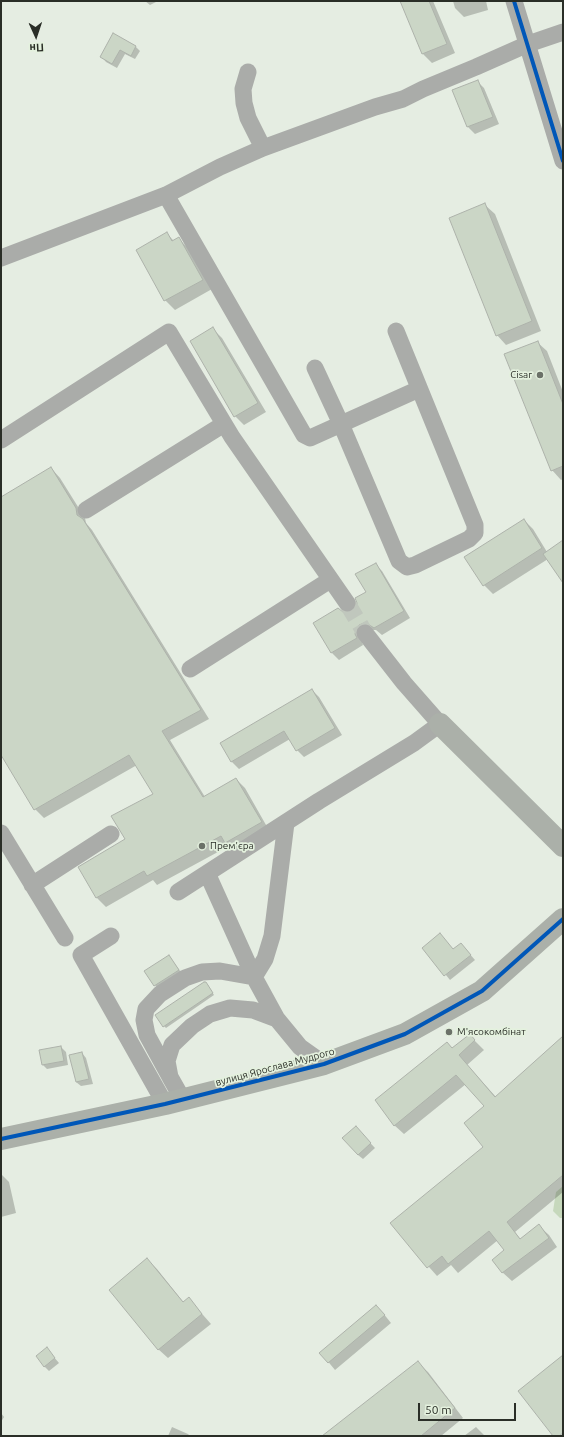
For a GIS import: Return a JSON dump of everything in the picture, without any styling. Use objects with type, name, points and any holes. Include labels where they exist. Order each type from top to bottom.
[{"type":"main road","points":[[440,724],[563,846]]},
{"type":"main road","name":"вулиця Ярослава Мудрого","points":[[1,1138],[174,1102],[324,1064],[405,1034],[482,991],[563,919]]},
{"type":"street","points":[[514,1],[563,161]]},
{"type":"street","points":[[1,258],[166,195],[220,167],[263,148],[375,107],[403,99],[423,88],[476,68],[528,44],[563,32]]},
{"type":"street","points":[[248,72],[243,88],[244,103],[248,118],[263,148]]},
{"type":"street","points":[[166,195],[304,435],[310,438],[419,388]]},
{"type":"street","points":[[315,368],[341,424],[399,561],[407,567],[415,565],[469,539],[475,533],[475,525],[396,330]]},
{"type":"street","points":[[1,440],[169,332],[224,424],[347,603]]},
{"type":"street","points":[[86,510],[224,424]]},
{"type":"street","points":[[190,669],[330,580]]},
{"type":"street","points":[[178,892],[286,822],[414,743],[440,724],[404,683],[365,634]]},
{"type":"street","points":[[254,977],[265,959],[272,936],[286,822]]},
{"type":"street","points":[[1,833],[65,938]]},
{"type":"street","points":[[32,884],[111,834]]},
{"type":"street","points":[[207,873],[254,977],[276,1019],[300,1047],[324,1064]]},
{"type":"street","points":[[111,936],[81,955],[174,1102]]},
{"type":"street","points":[[170,1077],[147,1036],[144,1020],[146,1009],[160,994],[185,978],[202,972],[220,971],[254,977]]},
{"type":"street","points":[[174,1102],[167,1061],[172,1045],[192,1026],[210,1014],[230,1008],[253,1010],[276,1019]]},
{"type":"green space","points":[[563,1186],[563,1218],[560,1218],[553,1211],[556,1192]]},
{"type":"building","points":[[400,1],[429,1],[447,44],[422,54]]},
{"type":"building","points":[[113,33],[136,46],[131,56],[120,50],[112,64],[100,57]]},
{"type":"building","points":[[478,80],[493,117],[467,127],[452,90]]},
{"type":"building","points":[[485,203],[532,321],[496,336],[449,218]]},
{"type":"building","points":[[167,232],[172,241],[179,237],[203,280],[164,301],[136,250]]},
{"type":"building","points":[[213,327],[258,403],[234,417],[190,341]]},
{"type":"building","points":[[538,341],[563,404],[563,466],[551,471],[504,354]]},
{"type":"building","points":[[51,467],[76,508],[77,515],[83,519],[201,710],[162,731],[203,797],[236,778],[262,822],[225,843],[221,836],[147,876],[144,871],[96,898],[78,867],[125,839],[111,816],[153,794],[129,755],[34,810],[1,755],[1,497]]},
{"type":"building","points":[[524,519],[542,548],[483,586],[464,557]]},
{"type":"building","points":[[563,540],[563,583],[543,554]]},
{"type":"building","points":[[376,563],[404,611],[374,628],[364,623],[359,625],[355,634],[357,638],[331,653],[313,623],[338,608],[343,612],[348,613],[353,611],[357,603],[355,598],[366,592],[355,574]]},
{"type":"building","points":[[312,689],[335,728],[296,751],[284,731],[231,762],[220,743]]},
{"type":"building","points":[[440,933],[453,949],[461,943],[471,955],[444,976],[422,948]]},
{"type":"building","points":[[169,955],[179,970],[154,986],[144,971]]},
{"type":"building","points":[[206,982],[213,993],[163,1027],[155,1015]]},
{"type":"building","points":[[470,1034],[475,1040],[459,1055],[495,1097],[563,1036],[563,1175],[507,1222],[520,1239],[539,1224],[549,1238],[502,1273],[492,1260],[504,1250],[489,1231],[448,1264],[442,1256],[427,1268],[390,1223],[483,1147],[464,1123],[484,1106],[456,1075],[394,1126],[375,1100],[447,1042],[452,1048]]},
{"type":"building","points":[[61,1046],[64,1061],[42,1065],[39,1050]]},
{"type":"building","points":[[82,1052],[89,1079],[76,1082],[69,1055]]},
{"type":"building","points":[[356,1126],[371,1143],[358,1155],[342,1138]]},
{"type":"building","points":[[147,1258],[183,1302],[189,1297],[202,1314],[158,1350],[109,1290]]},
{"type":"building","points":[[376,1305],[385,1315],[328,1363],[319,1353]]},
{"type":"building","points":[[47,1347],[55,1358],[44,1367],[36,1356]]},
{"type":"building","points":[[563,1355],[563,1433],[559,1436],[553,1436],[518,1391]]},
{"type":"building","points":[[418,1361],[455,1408],[421,1436],[322,1436]]},
{"type":"tunnel","points":[[347,603],[365,633]]},
{"type":"cycle path","points":[[514,1],[563,161]]},
{"type":"cycle path","points":[[1,1139],[165,1104],[324,1064],[405,1034],[482,991],[563,919]]},
{"type":"place","name":"Cisar","points":[[540,375]]},
{"type":"place","name":"Прем'єра","points":[[202,846]]},
{"type":"place","name":"М'ясокомбінат","points":[[449,1032]]}]
